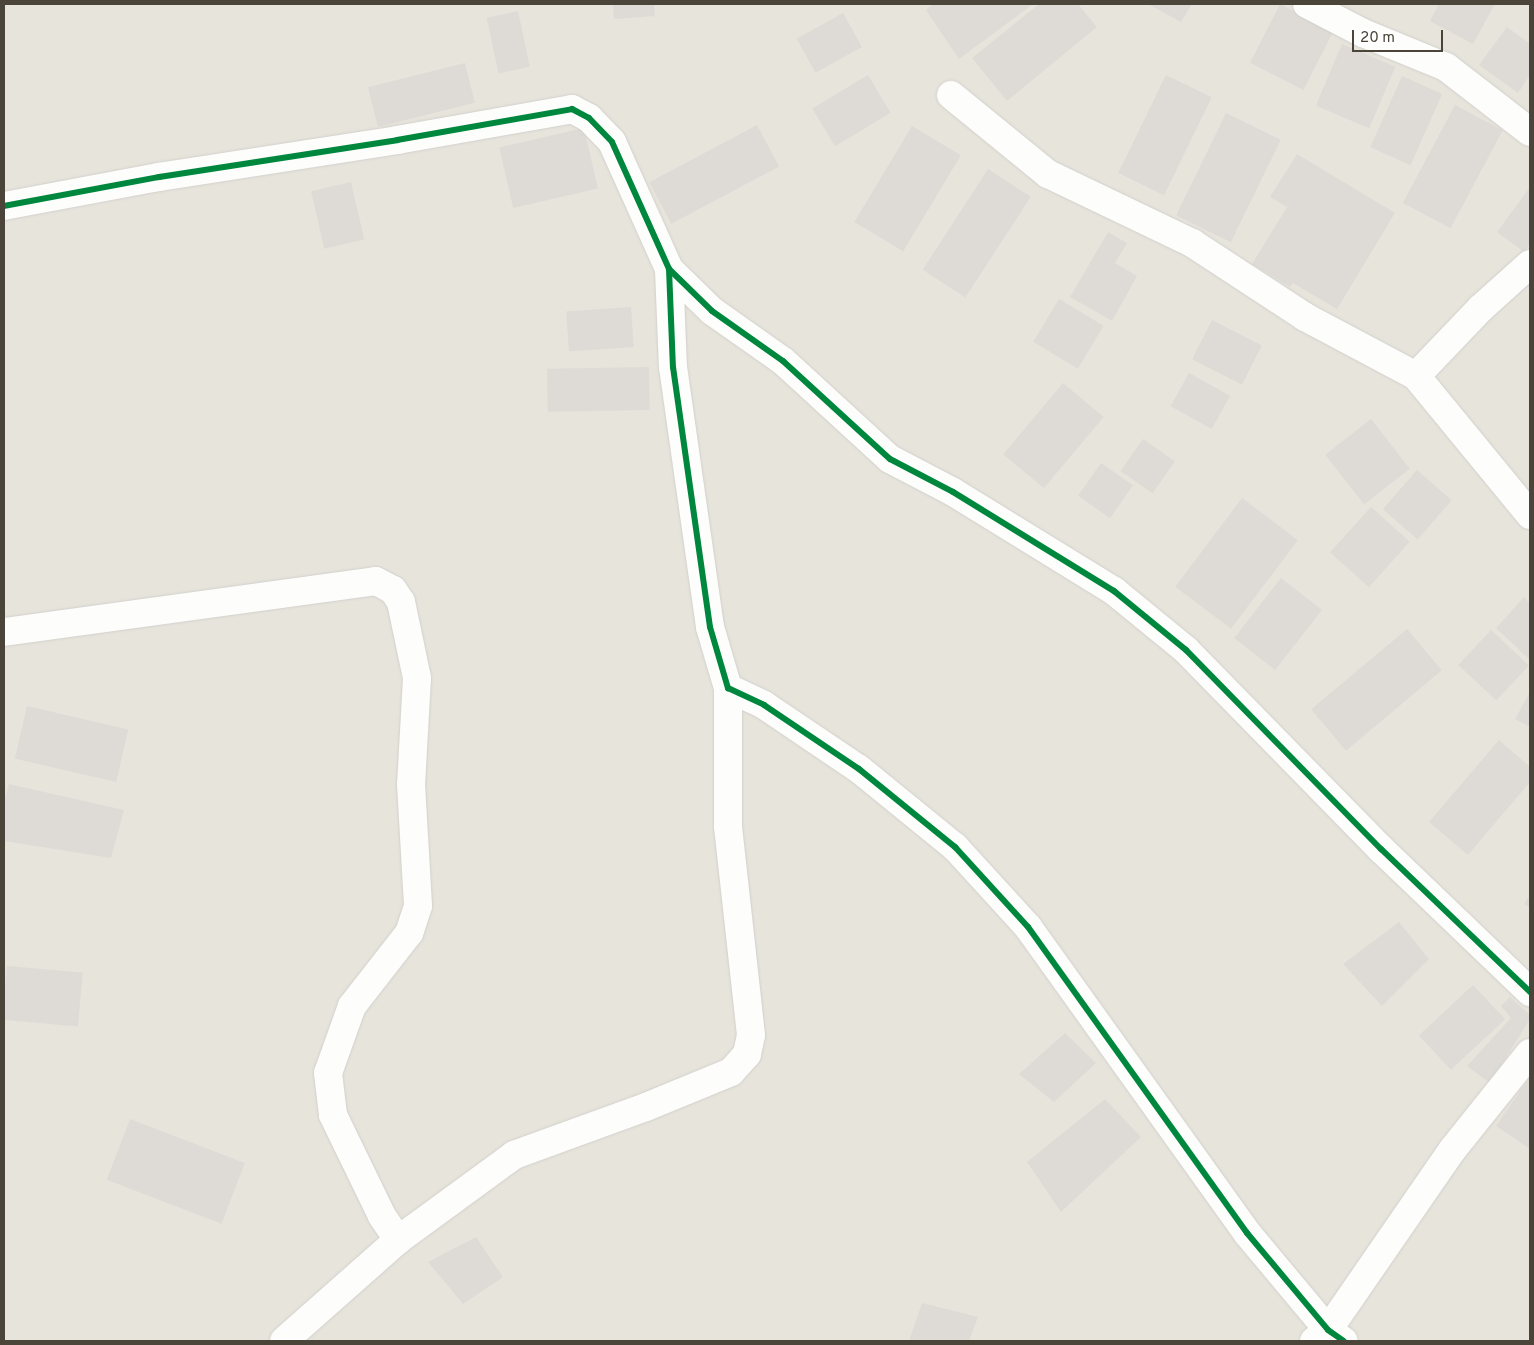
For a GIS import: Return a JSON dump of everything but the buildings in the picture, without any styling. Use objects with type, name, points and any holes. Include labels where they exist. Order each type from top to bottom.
[{"type":"street","points":[[1307,4],[1363,33],[1446,67],[1530,132]]},
{"type":"street","points":[[950,94],[1048,174],[1192,243],[1305,317],[1416,376],[1530,515]]},
{"type":"street","points":[[4,206],[160,176],[397,140],[572,109],[589,118],[612,142],[669,269],[712,312],[783,361],[890,459],[953,492],[1114,591],[1186,650],[1381,849],[1530,992]]},
{"type":"street","points":[[1416,376],[1481,308],[1530,264]]},
{"type":"street","points":[[284,1341],[398,1240],[514,1155],[646,1108],[731,1072],[747,1054],[751,1035],[728,826],[728,688],[710,627],[673,367],[669,269]]},
{"type":"street","points":[[4,632],[376,582],[393,590],[401,602],[417,678],[411,784],[418,906],[409,933],[352,1006],[328,1073],[333,1115],[382,1216],[398,1240]]},
{"type":"street","points":[[728,688],[764,705],[858,769],[955,847],[1028,927],[1247,1233],[1329,1338],[1453,1149],[1530,1053]]},
{"type":"shaded area","points":[[4,4],[1530,4],[1530,1341],[4,1341]]},
{"type":"cycle path","points":[[4,206],[159,177],[397,140],[572,109],[589,118],[612,142],[669,269],[712,311],[783,361],[890,459],[953,492],[1114,591],[1186,650],[1381,849],[1530,992]]},
{"type":"cycle path","points":[[669,269],[673,367],[710,627],[728,688],[764,705],[859,769],[955,847],[1028,927],[1247,1233],[1328,1330],[1344,1341]]}]
